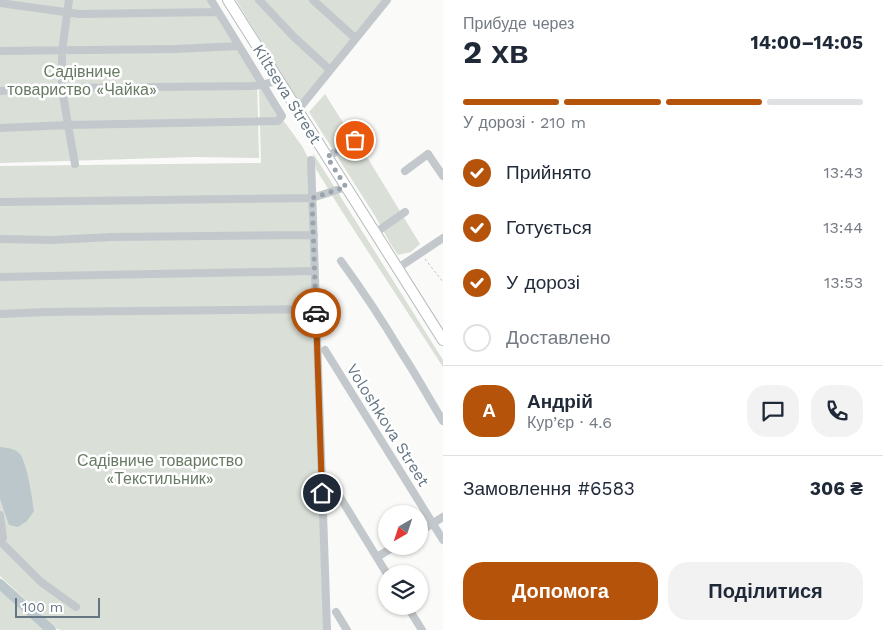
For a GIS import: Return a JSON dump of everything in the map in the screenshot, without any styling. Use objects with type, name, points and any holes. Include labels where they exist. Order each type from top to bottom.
[{"type":"main road","name":"Kiltseva Street","points":[[233,2],[327,157],[442,337]]},
{"type":"street","points":[[69,0],[62,51],[62,88],[75,164]]},
{"type":"street","points":[[0,128],[278,121],[282,116],[211,0]]},
{"type":"street","points":[[259,0],[294,37],[330,70]]},
{"type":"street","points":[[313,0],[356,38]]},
{"type":"street","points":[[298,110],[386,0]]},
{"type":"street","points":[[0,2],[79,14],[218,12]]},
{"type":"street","points":[[0,52],[239,46]]},
{"type":"street","points":[[0,91],[62,88],[252,86],[279,80]]},
{"type":"street","points":[[327,157],[355,140]]},
{"type":"street","points":[[405,171],[428,154],[443,176]]},
{"type":"street","points":[[311,160],[327,630]]},
{"type":"street","points":[[0,202],[312,198],[346,187]]},
{"type":"street","points":[[375,233],[405,212]]},
{"type":"street","points":[[0,239],[51,240],[112,237],[314,235]]},
{"type":"street","points":[[398,268],[443,238]]},
{"type":"street","points":[[341,261],[404,356],[428,399],[443,421]]},
{"type":"street","points":[[0,277],[315,271]]},
{"type":"street","points":[[0,314],[316,309]]},
{"type":"street","name":"Voloshkova Street","points":[[325,350],[443,540]]},
{"type":"street","points":[[332,484],[382,565]]},
{"type":"street","points":[[0,515],[3,538],[0,541],[41,582],[76,606]]},
{"type":"street","points":[[428,526],[443,517]]},
{"type":"street","points":[[336,612],[347,630]]},
{"type":"street","points":[[413,615],[422,630]]},
{"type":"path","points":[[421,252],[443,282]]},
{"type":"green space","name":"Садівниче товариство «Чайка»","points":[[0,0],[207,0],[257,80],[259,158],[194,157],[0,163]]},
{"type":"green space","points":[[236,0],[390,0],[302,108]]},
{"type":"green space","name":"Садівниче товариство «Текстильник»","points":[[259,87],[302,146],[314,169],[325,630],[57,629],[0,576],[0,166],[261,163]]},
{"type":"green space","points":[[325,94],[349,132],[353,147],[359,158],[367,157],[420,244],[411,252],[398,255],[309,112]]},
{"type":"green space","points":[[313,153],[443,360],[443,367],[316,169]]},
{"type":"green space","points":[[0,578],[39,613],[48,630],[0,630]]},
{"type":"shaded area","points":[[0,447],[12,449],[19,453],[29,480],[34,511],[27,521],[18,527],[9,525],[0,499]]},
{"type":"waterway","points":[[0,584],[51,630]]},
{"type":"way so far","points":[[316,313],[312,198],[346,187],[327,157],[355,140]]},
{"type":"route","points":[[316,313],[322,493]]}]
